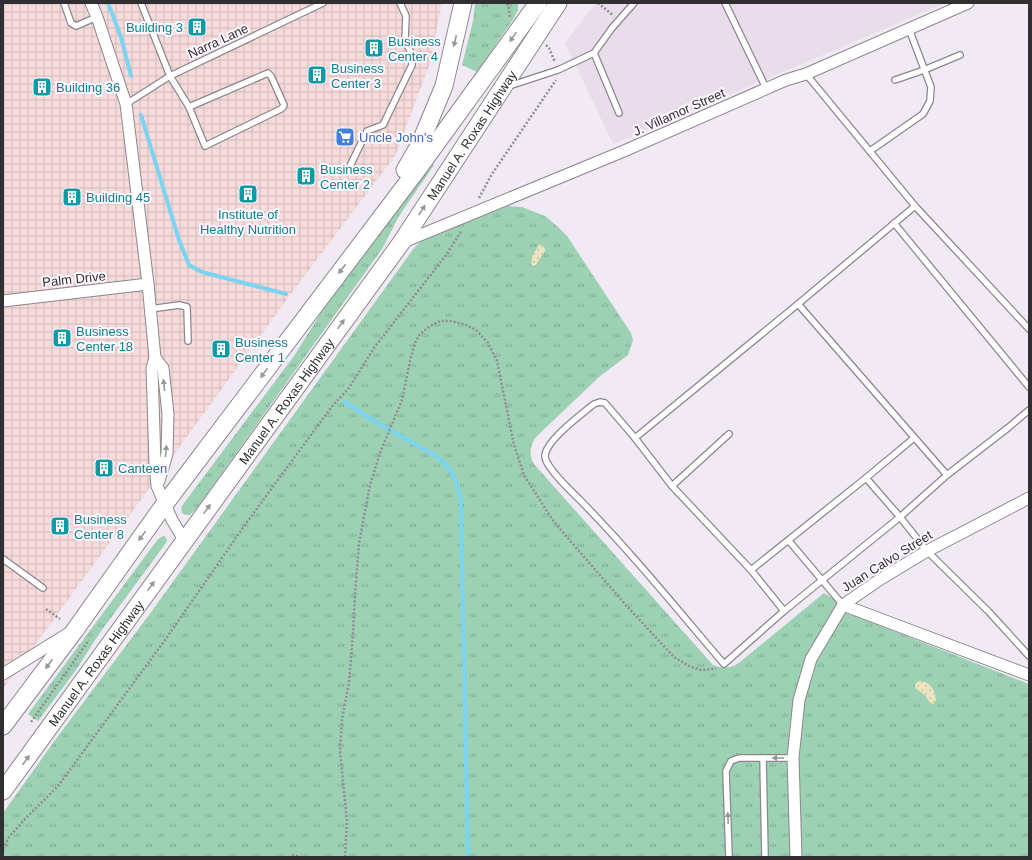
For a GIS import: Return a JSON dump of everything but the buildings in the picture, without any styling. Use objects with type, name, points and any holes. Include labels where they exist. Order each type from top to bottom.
[{"type":"main road","points":[[366,238],[419,146],[444,86],[463,3]]},
{"type":"main road","name":"Manuel A. Roxas Highway","points":[[3,726],[75,630],[164,504],[366,238],[538,3]]},
{"type":"main road","name":"Manuel A. Roxas Highway","points":[[3,791],[401,243],[558,3]]},
{"type":"street","points":[[91,3],[126,104],[148,284],[155,358],[162,368],[168,414],[167,454],[158,486],[164,504],[184,540]]},
{"type":"street","name":"J. Villamor Street","points":[[401,243],[624,151],[766,88],[806,74],[968,3]]},
{"type":"street","name":"Palm Drive","points":[[3,301],[148,284]]},
{"type":"street","name":"Juan Calvo Street","points":[[796,857],[793,758],[799,700],[811,659],[843,605],[879,580],[927,551],[1029,498]]},
{"type":"street","points":[[843,605],[1029,675]]},
{"type":"street","points":[[3,674],[75,630]]},
{"type":"lane","points":[[64,3],[71,23],[76,26],[97,17]]},
{"type":"lane","points":[[141,3],[170,76],[189,107],[205,146],[281,109],[284,105],[271,76],[268,73],[189,107]]},
{"type":"lane","name":"Narra Lane","points":[[126,104],[170,76],[323,3]]},
{"type":"lane","points":[[350,166],[367,131],[383,125],[412,65],[412,54],[405,40],[406,16],[400,3]]},
{"type":"lane","points":[[502,88],[558,70],[594,53],[612,28],[634,3]]},
{"type":"lane","points":[[725,3],[766,88]]},
{"type":"lane","points":[[870,151],[923,114],[930,101],[931,87],[909,29]]},
{"type":"lane","points":[[594,53],[619,113]]},
{"type":"lane","points":[[895,80],[960,55]]},
{"type":"lane","points":[[806,74],[915,206],[1029,329]]},
{"type":"lane","points":[[635,438],[915,206]]},
{"type":"lane","points":[[894,223],[1029,387]]},
{"type":"lane","points":[[798,304],[947,475]]},
{"type":"lane","points":[[150,309],[179,305],[187,307],[188,341]]},
{"type":"lane","points":[[784,611],[751,570],[672,486],[635,438],[605,403],[600,402],[594,404],[558,434],[548,446],[545,458],[548,465],[600,521],[724,664],[784,611],[900,517],[947,475],[1029,410]]},
{"type":"lane","points":[[672,486],[729,434]]},
{"type":"lane","points":[[751,570],[789,541],[914,438]]},
{"type":"lane","points":[[866,478],[927,551],[989,612],[1029,656]]},
{"type":"lane","points":[[789,541],[843,605]]},
{"type":"lane","points":[[3,559],[43,588]]},
{"type":"lane","points":[[729,857],[726,771],[731,761],[739,758],[793,758]]},
{"type":"lane","points":[[763,758],[765,857]]},
{"type":"path","points":[[598,3],[617,17]]},
{"type":"path","points":[[3,849],[9,837],[58,786],[165,640],[251,516],[333,405],[349,388],[374,348],[446,255],[472,215],[492,174],[549,90]]},
{"type":"path","points":[[345,857],[347,821],[340,751],[342,719],[349,683],[353,641],[359,543],[370,485],[387,436],[394,423],[402,400],[415,343],[420,334],[430,326],[440,321],[450,320],[464,324],[476,330],[488,343],[497,361],[514,445],[524,475],[554,522],[624,603],[674,657],[688,666],[701,670],[713,669],[724,664]]},
{"type":"path","points":[[46,609],[60,619]]},
{"type":"path","points":[[31,722],[89,640]]},
{"type":"path","points":[[292,855],[300,857]]},
{"type":"shaded area","points":[[3,3],[442,3],[430,63],[395,156],[293,291],[3,689]]},
{"type":"shaded area","points":[[596,3],[945,3],[613,144],[565,43]]},
{"type":"green space","points":[[475,3],[518,3],[518,10],[514,18],[477,72],[462,65],[473,21]]},
{"type":"green space","points":[[432,164],[434,165],[399,216],[382,249],[197,508],[190,515],[183,514],[181,509],[183,504],[294,356],[324,308]]},
{"type":"green space","points":[[506,206],[522,207],[545,216],[567,236],[631,333],[633,340],[628,355],[599,377],[536,437],[532,443],[531,449],[533,463],[713,665],[727,668],[734,666],[824,593],[876,624],[1029,684],[1029,857],[3,857],[3,813],[58,736],[149,615],[414,248],[424,238]]},
{"type":"green space","points":[[165,536],[167,540],[166,543],[99,634],[76,670],[38,721],[28,714],[158,539]]},
{"type":"sand","points":[[539,245],[542,245],[545,251],[535,266],[532,266],[532,257]]},
{"type":"sand","points":[[919,681],[929,684],[933,690],[936,700],[934,704],[930,703],[925,695],[915,688],[915,684]]},
{"type":"waterway","points":[[108,3],[121,37],[131,76]]},
{"type":"waterway","points":[[141,115],[179,240],[189,265],[202,272],[286,294]]},
{"type":"waterway","points":[[345,402],[371,419],[439,458],[449,469],[458,486],[461,507],[468,857]]},
{"type":"place","name":"Building 3","points":[[197,27]]},
{"type":"place","name":"Business Center 4","points":[[374,48]]},
{"type":"place","name":"Business Center 3","points":[[317,75]]},
{"type":"place","name":"Building 36","points":[[42,87]]},
{"type":"place","name":"Uncle John's","points":[[345,137]]},
{"type":"place","name":"Business Center 2","points":[[306,176]]},
{"type":"place","name":"Institute of Healthy Nutrition","points":[[248,194]]},
{"type":"place","name":"Building 45","points":[[72,197]]},
{"type":"place","name":"Business Center 18","points":[[62,338]]},
{"type":"place","name":"Business Center 1","points":[[221,349]]},
{"type":"place","name":"Canteen","points":[[104,468]]},
{"type":"place","name":"Business Center 8","points":[[60,526]]}]
